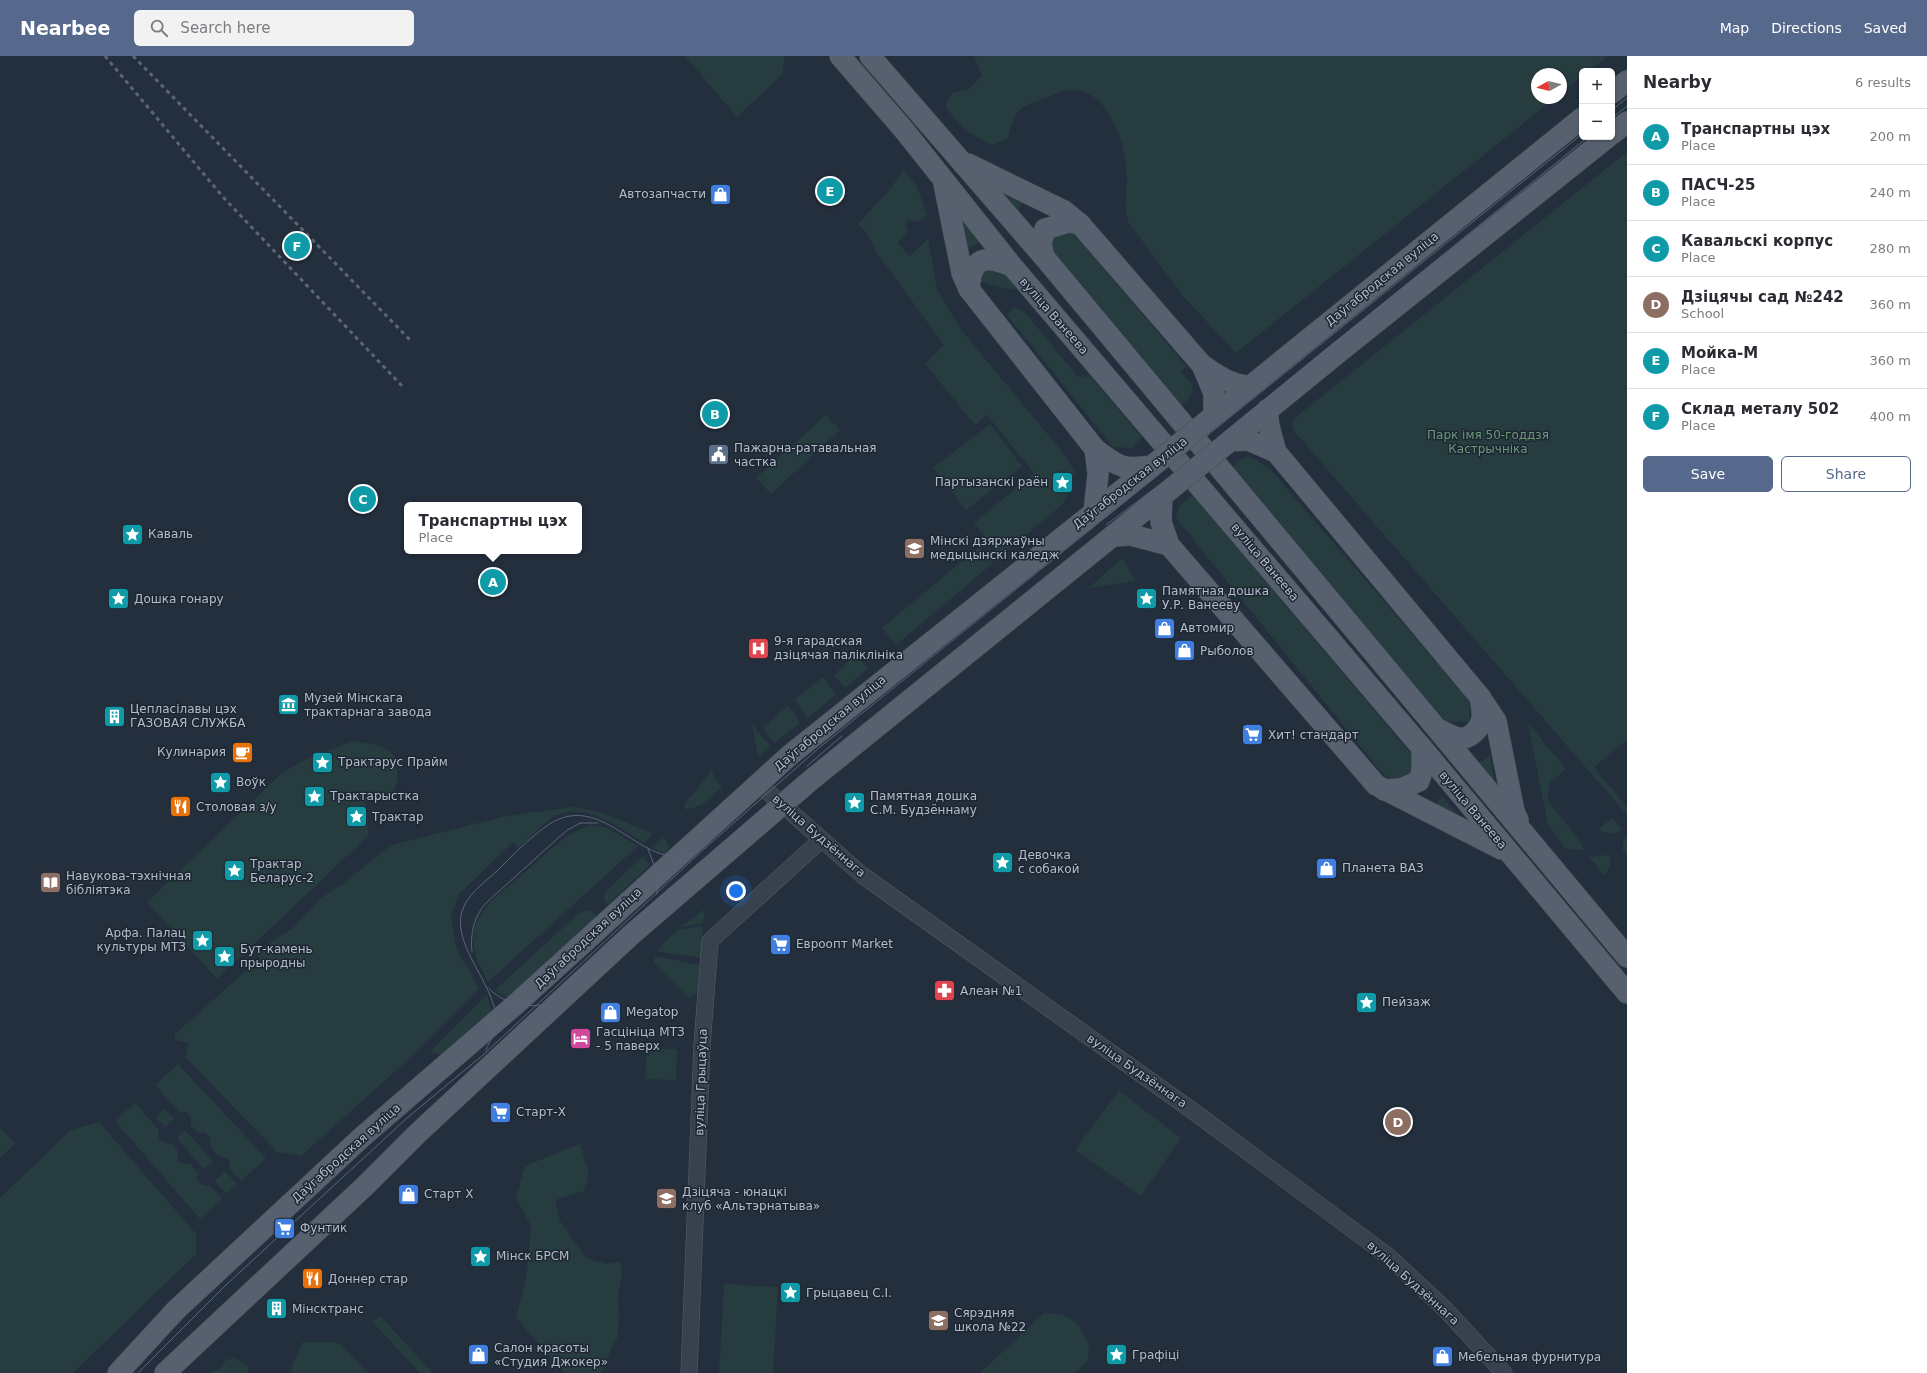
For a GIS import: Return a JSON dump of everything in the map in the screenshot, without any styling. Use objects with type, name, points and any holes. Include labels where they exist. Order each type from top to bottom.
[{"type":"main road","name":"вуліца Ванеева","points":[[840,56],[904,130],[1012,266],[1422,748],[1627,993]]},
{"type":"main road","name":"вуліца Ванеева","points":[[870,56],[1044,257],[1439,730],[1524,833],[1549,866],[1627,957]]},
{"type":"main road","points":[[1615,91],[1627,81]]},
{"type":"main road","name":"Даўгабродская вуліца","points":[[118,1373],[176,1310],[362,1137],[516,1004],[790,755],[1152,466],[1579,120]]},
{"type":"main road","points":[[1615,132],[1627,122]]},
{"type":"main road","points":[[165,1373],[343,1206],[418,1133],[631,935],[784,805],[811,780],[1267,410],[1604,140]]},
{"type":"main road","points":[[959,159],[1064,211],[1080,224],[1202,365],[1224,380],[1238,386],[1250,386]]},
{"type":"main road","points":[[942,178],[962,273],[969,289],[1095,450],[1116,465],[1132,468],[1152,466]]},
{"type":"main road","points":[[1044,257],[1041,244],[1045,229],[1064,223],[1080,224]]},
{"type":"main road","points":[[969,289],[970,277],[975,266],[981,262],[993,259],[1012,266]]},
{"type":"main road","points":[[1202,365],[1214,393],[1210,419]]},
{"type":"main road","points":[[1267,410],[1269,426],[1276,452],[1480,698],[1496,721],[1514,812],[1524,833]]},
{"type":"main road","points":[[1230,441],[1248,440],[1276,452]]},
{"type":"main road","points":[[1094,512],[1098,474],[1095,450]]},
{"type":"main road","points":[[1162,496],[1161,522],[1169,545],[1376,785],[1498,847],[1515,861]]},
{"type":"main road","points":[[1113,536],[1131,535],[1169,545]]},
{"type":"main road","points":[[1439,730],[1460,738],[1473,734],[1480,725],[1482,718],[1480,698]]},
{"type":"main road","points":[[1384,790],[1401,789],[1419,781],[1422,771],[1422,748]]},
{"type":"street","name":"вуліца Будзённага","points":[[758,783],[784,805],[820,840],[862,875],[1197,1114],[1388,1256],[1445,1309],[1504,1373]]},
{"type":"street","name":"вуліца Грыцаўца","points":[[689,1373],[702,1045],[710,941],[820,840]]},
{"type":"green space","points":[[685,56],[785,56],[782,75],[737,117]]},
{"type":"green space","points":[[974,56],[1608,56],[1593,68],[1579,68],[1579,78],[1567,88],[1567,68],[1531,68],[1531,104],[1547,104],[1236,353],[1183,296],[1129,223],[1126,212],[1127,178],[1124,151],[1113,121],[1105,108],[1095,98],[1083,92],[1069,90],[1061,92],[1025,106],[1014,118],[1008,138],[993,145],[965,129],[955,119],[945,105],[952,93],[969,89],[982,76]]},
{"type":"green space","name":"Парк імя 50-годдзя Кастрычніка","points":[[1627,152],[1627,742],[1623,743],[1594,767],[1627,807],[1627,815],[1294,431],[1292,423],[1296,417]]},
{"type":"green space","points":[[903,170],[916,184],[927,215],[918,222],[909,220],[905,223],[908,232],[897,243],[910,256],[928,239],[937,289],[962,331],[1065,455],[1075,471],[1072,487],[1063,504],[1002,555],[996,551],[974,523],[1034,473],[987,415],[975,425],[925,364],[944,345],[876,252],[868,235],[858,224],[891,188]]},
{"type":"green space","points":[[995,193],[1024,202],[1014,215]]},
{"type":"green space","points":[[960,220],[981,241],[965,251]]},
{"type":"green space","points":[[1071,230],[1186,366],[1181,372],[1193,387],[1189,399],[1179,407],[1049,251],[1049,238]]},
{"type":"green space","points":[[1003,269],[1018,286],[1012,290],[979,281],[983,270]]},
{"type":"green space","points":[[1014,307],[1024,311],[1078,377],[1090,376],[1142,437],[1131,448],[1113,447],[1007,315]]},
{"type":"green space","points":[[826,415],[840,430],[771,494],[756,478]]},
{"type":"green space","points":[[990,424],[1022,466],[966,510],[933,468]]},
{"type":"green space","points":[[1248,457],[1257,460],[1271,470],[1469,700],[1470,722],[1445,721],[1230,470],[1237,461]]},
{"type":"green space","points":[[1193,495],[1411,754],[1416,765],[1413,775],[1402,780],[1393,780],[1377,767],[1176,518],[1180,505]]},
{"type":"green space","points":[[979,547],[993,563],[896,645],[882,628]]},
{"type":"green space","points":[[1122,558],[1136,581],[1089,588]]},
{"type":"green space","points":[[851,659],[861,659],[867,669],[845,688],[834,675]]},
{"type":"green space","points":[[823,677],[836,694],[808,718],[795,700]]},
{"type":"green space","points":[[788,705],[800,723],[774,743],[763,728]]},
{"type":"green space","points":[[1528,723],[1566,769],[1549,783],[1548,801],[1582,844],[1583,850],[1566,849],[1548,824]]},
{"type":"green space","points":[[752,724],[770,746],[758,757]]},
{"type":"green space","points":[[353,741],[382,746],[395,756],[398,780],[393,792],[365,801],[368,817],[368,836],[217,979],[147,902],[283,772],[310,757]]},
{"type":"green space","points":[[1490,756],[1495,784],[1476,765]]},
{"type":"green space","points":[[712,770],[714,778],[722,787],[703,804],[687,810],[683,806]]},
{"type":"green space","points":[[1442,796],[1461,820],[1433,809]]},
{"type":"green space","points":[[572,807],[603,814],[652,834],[644,843],[599,817],[586,813],[574,812],[562,813],[550,819],[518,848],[513,842],[459,894],[451,916],[455,942],[461,958],[479,988],[400,1067],[301,1156],[277,1152],[186,1058],[189,1043],[175,1040],[174,1035],[260,958],[258,954],[270,943],[294,927],[321,898],[344,883],[391,845],[506,816]]},
{"type":"green space","points":[[1612,818],[1622,830],[1613,834],[1600,831],[1599,829]]},
{"type":"green space","points":[[591,825],[607,828],[638,846],[488,982],[478,962],[473,942],[475,927],[482,913],[495,897],[555,846],[572,833]]},
{"type":"green space","points":[[1627,836],[1627,856],[1623,851],[1623,839]]},
{"type":"green space","points":[[664,837],[669,847],[665,854],[653,848]]},
{"type":"green space","points":[[1609,855],[1611,862],[1607,872],[1603,874],[1589,857]]},
{"type":"green space","points":[[643,856],[650,865],[608,904],[604,900],[604,893]]},
{"type":"green space","points":[[705,909],[703,923],[681,927]]},
{"type":"green space","points":[[585,910],[591,911],[597,916],[508,998],[495,990],[578,914]]},
{"type":"green space","points":[[703,926],[701,958],[656,951],[677,930]]},
{"type":"green space","points":[[655,956],[699,965],[699,991],[689,998],[654,963]]},
{"type":"green space","points":[[487,995],[492,1012],[441,1055],[431,1051]]},
{"type":"green space","points":[[647,1048],[677,1049],[676,1080],[645,1079]]},
{"type":"green space","points":[[178,1064],[266,1158],[241,1181],[230,1169],[230,1163],[227,1158],[218,1155],[210,1147],[210,1138],[208,1135],[204,1132],[198,1133],[190,1125],[191,1119],[189,1114],[185,1112],[180,1113],[155,1085]]},
{"type":"green space","points":[[1119,1091],[1181,1138],[1141,1196],[1075,1150]]},
{"type":"green space","points":[[135,1103],[159,1130],[158,1135],[160,1140],[166,1143],[171,1143],[178,1150],[177,1156],[179,1162],[190,1164],[199,1174],[197,1178],[199,1183],[205,1186],[210,1185],[222,1199],[200,1219],[115,1121]]},
{"type":"green space","points":[[165,1109],[174,1119],[165,1127],[156,1118]]},
{"type":"green space","points":[[99,1122],[196,1234],[196,1254],[73,1373],[0,1373],[0,1198],[71,1130]]},
{"type":"green space","points":[[0,1129],[5,1132],[15,1144],[0,1158]]},
{"type":"green space","points":[[185,1130],[213,1161],[204,1169],[177,1138]]},
{"type":"green space","points":[[580,1144],[589,1173],[584,1191],[555,1200],[560,1221],[586,1258],[606,1264],[620,1262],[622,1275],[618,1293],[619,1321],[617,1339],[611,1348],[604,1369],[600,1373],[565,1373],[516,1318],[527,1273],[531,1226],[516,1198],[525,1166]]},
{"type":"green space","points":[[225,1171],[237,1184],[226,1194],[215,1181]]},
{"type":"green space","points":[[724,1284],[778,1287],[773,1373],[719,1373]]},
{"type":"green space","points":[[1044,1313],[1061,1314],[1078,1324],[1089,1344],[1088,1361],[1075,1373],[980,1373]]},
{"type":"green space","points":[[380,1316],[433,1373],[420,1373],[372,1321]]},
{"type":"green space","points":[[303,1342],[330,1342],[340,1344],[368,1373],[291,1373],[293,1363]]},
{"type":"green space","points":[[235,1358],[247,1365],[249,1373],[209,1373],[220,1369],[226,1360]]},
{"type":"tram line","points":[[1615,108],[1627,98]]},
{"type":"tram line","points":[[1615,116],[1627,106]]},
{"type":"tram line","points":[[138,1373],[227,1284],[407,1118],[483,1055],[704,849],[820,747],[1579,136]]},
{"type":"tram line","points":[[1106,525],[1162,483],[1584,140]]},
{"type":"tram line","points":[[807,766],[842,736]]},
{"type":"tram line","points":[[486,1050],[496,1023],[494,1005],[466,948],[460,919],[464,906],[471,895],[519,849],[550,824],[557,820],[576,815],[594,818],[660,854],[678,857],[696,852]]},
{"type":"tram line","points":[[472,952],[472,932],[474,925],[479,913],[487,902],[566,831],[580,823],[598,823]]},
{"type":"tram line","points":[[648,849],[657,877],[657,894]]},
{"type":"tram line","points":[[641,915],[673,885]]},
{"type":"tram line","points":[[489,989],[512,1003],[533,1006],[540,1005]]},
{"type":"railway","points":[[105,56],[223,197],[404,388]]},
{"type":"railway","points":[[133,56],[412,342]]},
{"type":"place","name":"Мойка-М","points":[[830,191]]},
{"type":"place","name":"Автозапчасти","points":[[721,194]]},
{"type":"place","name":"Склад металу 502","points":[[297,246]]},
{"type":"place","name":"ПАСЧ-25","points":[[715,414]]},
{"type":"place","name":"Пажарна-ратавальная частка","points":[[719,455]]},
{"type":"place","name":"Партызанскі раён","points":[[1063,482]]},
{"type":"place","name":"Кавальскі корпус","points":[[363,499]]},
{"type":"place","name":"Каваль","points":[[132,534]]},
{"type":"place","name":"Мінскі дзяржаўны медыцынскі каледж","points":[[914,548]]},
{"type":"place","name":"Транспартны цэх","points":[[493,582]]},
{"type":"place","name":"Памятная дошка У.Р. Ванееву","points":[[1147,598]]},
{"type":"place","name":"Дошка гонару","points":[[118,599]]},
{"type":"place","name":"Автомир","points":[[1165,628]]},
{"type":"place","name":"9-я гарадская дзіцячая паліклініка","points":[[759,648]]},
{"type":"place","name":"Рыболов","points":[[1184,651]]},
{"type":"place","name":"Музей Мінскага трактарнага завода","points":[[288,705]]},
{"type":"place","name":"Цепласілавы цэх ГАЗОВАЯ СЛУЖБА","points":[[114,716]]},
{"type":"place","name":"Хит! стандарт","points":[[1253,735]]},
{"type":"place","name":"Кулинария","points":[[242,752]]},
{"type":"place","name":"Трактарус Прайм","points":[[323,762]]},
{"type":"place","name":"Воўк","points":[[220,782]]},
{"type":"place","name":"Трактарыстка","points":[[314,796]]},
{"type":"place","name":"Памятная дошка С.М. Будзённаму","points":[[855,803]]},
{"type":"place","name":"Столовая з/у","points":[[180,807]]},
{"type":"place","name":"Трактар","points":[[357,817]]},
{"type":"place","name":"Девочка с собакой","points":[[1002,862]]},
{"type":"place","name":"Планета ВАЗ","points":[[1327,868]]},
{"type":"place","name":"Трактар Беларус-2","points":[[234,871]]},
{"type":"place","name":"Навукова-тэхнічная бібліятэка","points":[[51,883]]},
{"type":"place","name":"Арфа. Палац культуры МТЗ","points":[[202,940]]},
{"type":"place","name":"Евроопт Market","points":[[781,944]]},
{"type":"place","name":"Бут-камень прыродны","points":[[224,956]]},
{"type":"place","name":"Алеан №1","points":[[945,991]]},
{"type":"place","name":"Пейзаж","points":[[1366,1002]]},
{"type":"place","name":"Megatop","points":[[611,1012]]},
{"type":"place","name":"Гасцініца МТЗ - 5 паверх","points":[[581,1039]]},
{"type":"place","name":"Старт-X","points":[[501,1112]]},
{"type":"place","name":"Дзіцячы сад №242","points":[[1398,1122]]},
{"type":"place","name":"Старт Х","points":[[408,1194]]},
{"type":"place","name":"Дзіцяча - юнацкі клуб «Альтэрнатыва»","points":[[666,1199]]},
{"type":"place","name":"Фунтик","points":[[284,1228]]},
{"type":"place","name":"Мінск БРСМ","points":[[480,1256]]},
{"type":"place","name":"Доннер стар","points":[[312,1279]]},
{"type":"place","name":"Грыцавец С.І.","points":[[791,1293]]},
{"type":"place","name":"Мінсктранс","points":[[276,1309]]},
{"type":"place","name":"Сярэдняя школа №22","points":[[938,1320]]},
{"type":"place","name":"Салон красоты «Студия Джокер»","points":[[478,1355]]},
{"type":"place","name":"Графіці","points":[[1116,1355]]},
{"type":"place","name":"Мебельная фурнитура","points":[[1442,1357]]}]
